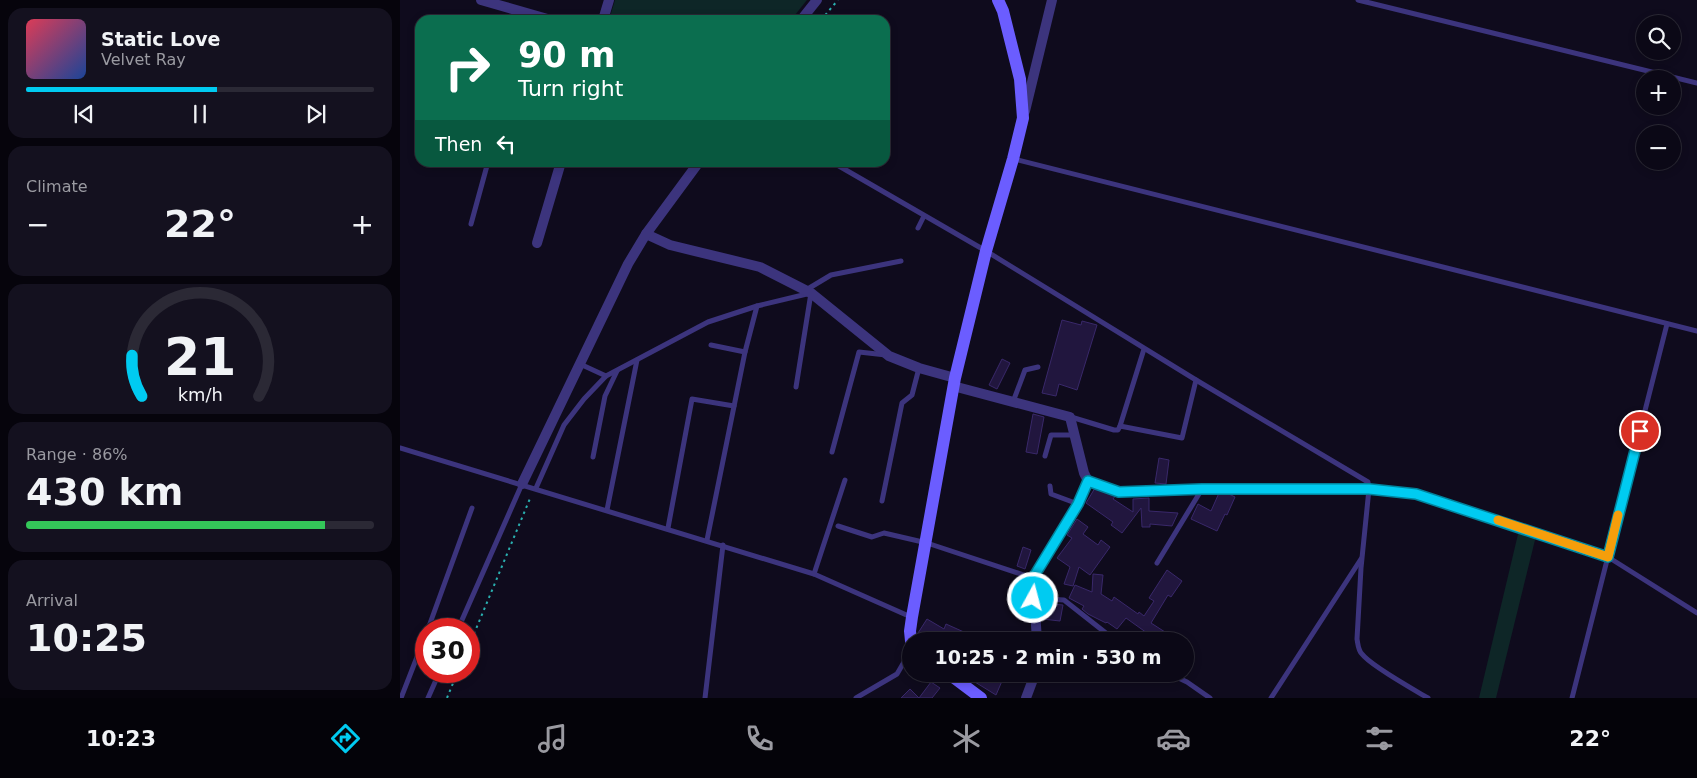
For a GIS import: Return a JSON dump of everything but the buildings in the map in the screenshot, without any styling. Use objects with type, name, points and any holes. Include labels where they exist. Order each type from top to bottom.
[{"type":"street","points":[[481,0],[522,15]]},
{"type":"street","points":[[604,15],[609,0]]},
{"type":"street","points":[[805,15],[817,0]]},
{"type":"street","points":[[998,0],[1003,11],[1020,79],[1023,118]]},
{"type":"street","points":[[910,632],[954,382],[986,251],[1013,159],[1052,0]]},
{"type":"street","points":[[537,243],[559,167]]},
{"type":"street","points":[[522,484],[628,264],[646,234],[695,167]]},
{"type":"street","points":[[646,234],[670,246],[760,266],[808,291],[889,356],[954,382],[1013,402],[1070,417],[1084,473],[1088,481],[1078,504],[1033,578],[1036,632]]},
{"type":"street","points":[[960,682],[981,698]]},
{"type":"street","points":[[1026,698],[1031,682]]},
{"type":"lane","points":[[1358,0],[1697,83]]},
{"type":"lane","points":[[1013,159],[1697,331]]},
{"type":"lane","points":[[471,224],[487,167]]},
{"type":"lane","points":[[841,167],[986,251],[1144,349],[1368,482],[1369,489],[1356,639],[1358,647],[1362,655],[1371,662],[1428,698]]},
{"type":"lane","points":[[918,228],[924,216]]},
{"type":"lane","points":[[536,488],[564,425],[584,399],[606,376],[708,322],[808,291],[831,274],[901,261]]},
{"type":"lane","points":[[796,387],[808,291]]},
{"type":"lane","points":[[707,540],[756,306]]},
{"type":"lane","points":[[1572,698],[1667,324]]},
{"type":"lane","points":[[711,345],[745,352]]},
{"type":"lane","points":[[1070,417],[1118,430],[1144,349]]},
{"type":"lane","points":[[832,452],[859,352],[889,356]]},
{"type":"lane","points":[[607,510],[637,360]]},
{"type":"lane","points":[[580,364],[606,376]]},
{"type":"lane","points":[[1013,402],[1025,370],[1038,367]]},
{"type":"lane","points":[[882,501],[902,403],[912,395],[920,368]]},
{"type":"lane","points":[[593,458],[605,396],[618,371]]},
{"type":"lane","points":[[1120,426],[1182,438],[1196,380]]},
{"type":"lane","points":[[668,528],[692,399],[734,406]]},
{"type":"lane","points":[[1045,456],[1051,435],[1075,435]]},
{"type":"lane","points":[[400,448],[814,574],[912,617]]},
{"type":"lane","points":[[814,574],[845,480]]},
{"type":"lane","points":[[1088,481],[1119,492],[1202,489],[1369,489],[1416,494],[1608,557],[1697,613]]},
{"type":"lane","points":[[463,618],[522,484]]},
{"type":"lane","points":[[1050,486],[1051,494],[1078,504]]},
{"type":"lane","points":[[1157,563],[1202,489]]},
{"type":"lane","points":[[432,618],[472,508]]},
{"type":"lane","points":[[838,526],[872,537],[884,533],[927,543],[1033,578]]},
{"type":"lane","points":[[705,698],[723,545]]},
{"type":"lane","points":[[1271,698],[1362,559]]},
{"type":"lane","points":[[1033,598],[1064,600],[1105,632]]},
{"type":"lane","points":[[401,698],[415,662]]},
{"type":"lane","points":[[856,698],[897,674],[902,665]]},
{"type":"lane","points":[[1187,682],[1210,698]]},
{"type":"lane","points":[[428,698],[435,683]]},
{"type":"path","points":[[825,15],[838,0]]},
{"type":"path","points":[[447,698],[453,683]]},
{"type":"green space","points":[[615,0],[807,0],[795,15],[610,15]]},
{"type":"green space","points":[[1519,530],[1536,536],[1496,698],[1479,698]]},
{"type":"slow traffic","points":[[1498,520],[1608,557],[1618,515]]},
{"type":"route","points":[[1033,598],[1033,578],[1078,504],[1088,481],[1119,492],[1132,493],[1202,489],[1369,489],[1416,494],[1608,557],[1640,431]]}]
